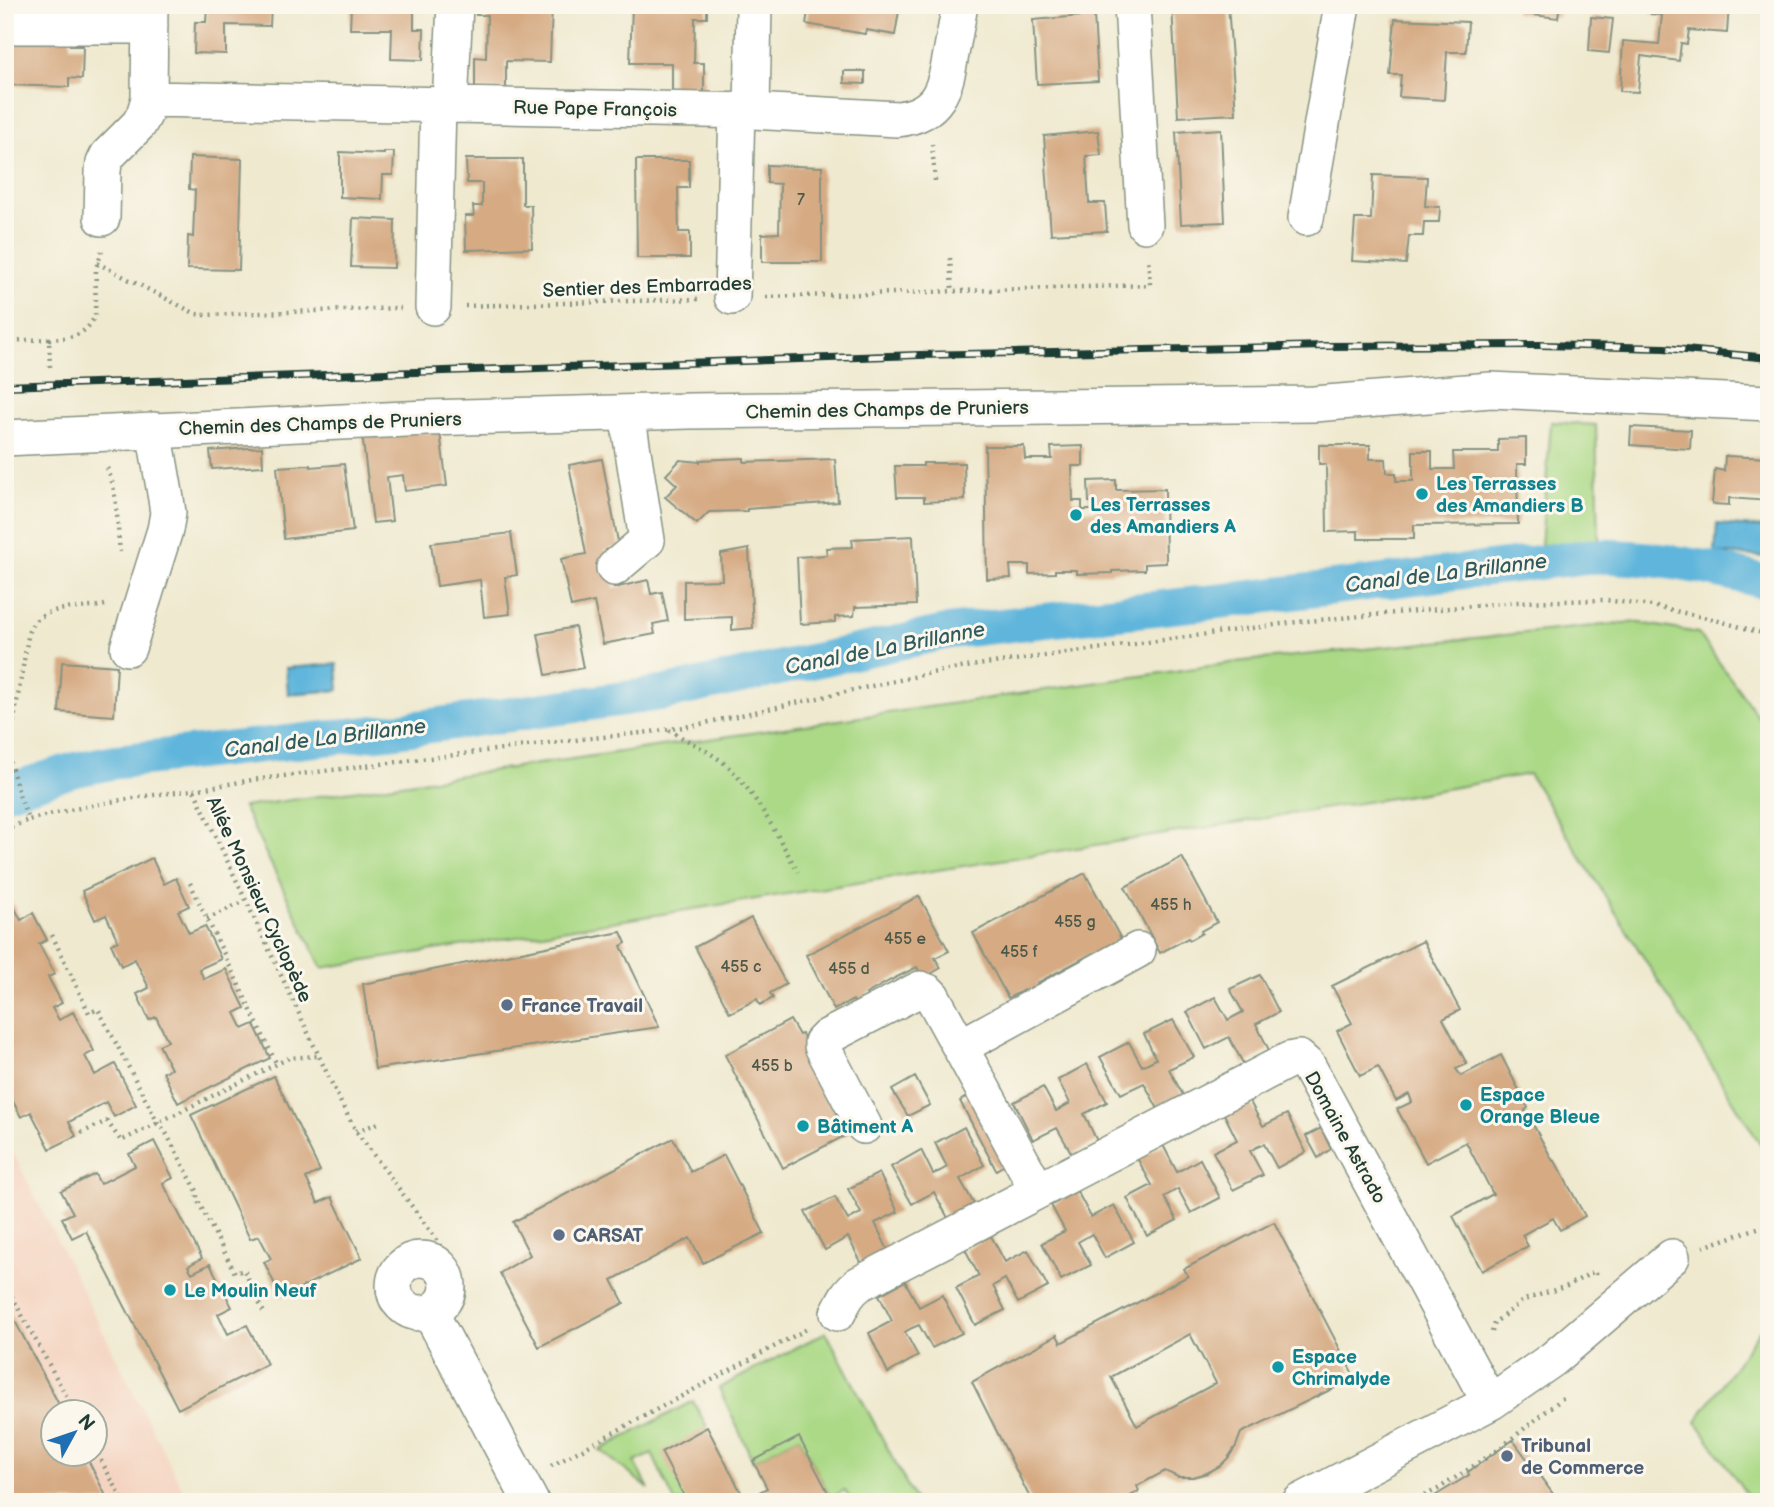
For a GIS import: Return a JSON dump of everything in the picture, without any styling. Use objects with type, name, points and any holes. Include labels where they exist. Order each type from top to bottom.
[{"type":"street","points":[[433,307],[444,105],[455,5]]},
{"type":"street","points":[[732,281],[754,5]]},
{"type":"street","name":"Rue Pape François","points":[[149,99],[745,111],[898,118],[919,114],[937,101],[946,83],[960,5]]},
{"type":"street","points":[[1132,5],[1145,225]]},
{"type":"street","points":[[1306,218],[1342,5]]},
{"type":"street","points":[[5,26],[150,16],[149,99],[139,124],[108,155],[104,163],[103,218]]},
{"type":"street","name":"Chemin des Champs de Pruniers","points":[[5,438],[427,418],[1302,404],[1491,390],[1769,403]]},
{"type":"street","points":[[614,568],[647,540],[627,413]]},
{"type":"street","points":[[128,648],[168,513],[154,430]]},
{"type":"street","points":[[960,1047],[1138,950]]},
{"type":"street","points":[[864,1126],[822,1042],[920,989],[932,996],[1038,1191]]},
{"type":"street","name":"Domaine Astrado","points":[[838,1313],[846,1297],[859,1284],[1289,1060],[1299,1058],[1308,1066],[1485,1393]]},
{"type":"street","points":[[426,1245],[414,1260],[401,1268],[394,1281],[399,1302],[412,1312],[429,1312],[531,1502]]},
{"type":"street","points":[[1300,1502],[1485,1393],[1553,1359],[1672,1257]]},
{"type":"path","points":[[5,341],[76,337],[93,320],[94,281],[102,252],[103,218]]},
{"type":"path","name":"Sentier des Embarrades","points":[[97,263],[196,314],[203,315],[433,307],[732,281],[951,291],[1150,285],[1145,225]]},
{"type":"path","points":[[950,258],[951,291]]},
{"type":"path","points":[[49,339],[50,368]]},
{"type":"path","points":[[101,463],[111,477],[120,556]]},
{"type":"path","points":[[194,790],[252,780],[583,738],[668,730],[978,665],[1383,613],[1515,603],[1605,600],[1652,606],[1769,635]]},
{"type":"path","points":[[28,820],[8,755],[29,631],[32,623],[47,612],[103,606],[109,603]]},
{"type":"path","points":[[668,730],[725,764],[769,822],[799,872]]},
{"type":"path","name":"Allée Monsieur Cyclopède","points":[[5,830],[28,820],[83,806],[194,790],[318,1056],[356,1131],[426,1245]]},
{"type":"path","points":[[190,883],[277,1065]]},
{"type":"path","points":[[207,919],[245,901]]},
{"type":"path","points":[[52,935],[89,1013],[98,1009],[197,1191],[197,1199],[235,1273],[244,1270],[264,1313]]},
{"type":"path","points":[[81,1133],[107,1121],[121,1141],[289,1058],[318,1056]]},
{"type":"path","points":[[356,1131],[382,1122]]},
{"type":"path","points":[[1672,1257],[1769,1224]]},
{"type":"path","points":[[1485,1393],[1494,1323],[1524,1300],[1567,1286],[1595,1271],[1604,1282]]},
{"type":"path","points":[[5,1284],[67,1398]]},
{"type":"path","points":[[552,1466],[838,1313]]},
{"type":"path","points":[[1412,1502],[1438,1489],[1494,1452],[1571,1391]]},
{"type":"path","points":[[105,1468],[124,1502]]},
{"type":"shaded area","points":[[5,1137],[189,1502],[5,1502]]},
{"type":"green space","points":[[5,5],[121,5],[120,12],[5,12]]},
{"type":"green space","points":[[1551,422],[1596,425],[1599,542],[1541,545]]},
{"type":"green space","points":[[1634,622],[1698,633],[1769,732],[1769,1158],[1529,774],[322,968],[243,807],[1244,661]]},
{"type":"green space","points":[[1769,1317],[1769,1502],[1752,1502],[1696,1421]]},
{"type":"green space","points":[[826,1332],[916,1502],[851,1502],[845,1490],[831,1498],[799,1437],[753,1461],[719,1388]]},
{"type":"green space","points":[[693,1401],[707,1427],[687,1502],[675,1502],[652,1454],[635,1462],[649,1489],[600,1450]]},
{"type":"water","points":[[1717,524],[1766,528],[1766,557],[1715,553]]},
{"type":"water","points":[[337,664],[339,690],[288,694],[286,668]]},
{"type":"building","points":[[207,5],[271,5],[270,26],[226,25],[226,54],[194,53],[195,22],[206,22]]},
{"type":"building","points":[[351,5],[414,5],[414,29],[424,29],[423,60],[391,59],[392,29],[350,29]]},
{"type":"building","points":[[476,5],[552,5],[550,62],[506,61],[506,90],[475,89],[475,57],[486,58],[487,15],[476,15]]},
{"type":"building","points":[[632,5],[707,5],[707,18],[695,18],[694,63],[704,63],[704,94],[672,93],[672,63],[630,63]]},
{"type":"building","points":[[809,5],[900,5],[895,35],[866,30],[865,34],[806,24]]},
{"type":"building","points":[[1172,5],[1228,5],[1236,114],[1178,117]]},
{"type":"building","points":[[1516,5],[1560,5],[1558,18],[1515,13]]},
{"type":"building","points":[[1652,5],[1729,5],[1727,33],[1689,30],[1687,44],[1681,43],[1679,61],[1641,56],[1638,92],[1620,91],[1623,41],[1659,44],[1662,15],[1651,14]]},
{"type":"building","points":[[1094,15],[1098,81],[1037,84],[1033,20]]},
{"type":"building","points":[[1591,17],[1613,19],[1609,53],[1589,51]]},
{"type":"building","points":[[1395,19],[1468,22],[1466,52],[1447,52],[1444,100],[1399,97],[1401,75],[1390,75]]},
{"type":"building","points":[[5,35],[70,36],[70,46],[83,46],[82,79],[69,78],[69,87],[5,85]]},
{"type":"building","points":[[844,71],[865,71],[865,84],[844,83]]},
{"type":"building","points":[[1221,129],[1225,222],[1181,224],[1176,132]]},
{"type":"building","points":[[1098,131],[1101,155],[1086,156],[1089,203],[1105,203],[1107,231],[1051,234],[1044,136]]},
{"type":"building","points":[[340,152],[394,152],[393,175],[383,175],[382,199],[340,197]]},
{"type":"building","points":[[190,157],[242,159],[239,270],[187,269],[188,236],[193,237],[195,190],[189,189]]},
{"type":"building","points":[[466,159],[523,159],[523,205],[531,205],[532,248],[466,250],[465,216],[474,216],[473,206],[482,206],[482,183],[467,183]]},
{"type":"building","points":[[636,160],[689,160],[689,188],[678,188],[679,232],[690,232],[690,258],[637,258]]},
{"type":"building","points":[[767,165],[822,167],[822,262],[762,262],[762,234],[779,233],[780,184],[767,183]]},
{"type":"building","points":[[1373,175],[1427,177],[1425,206],[1440,207],[1439,222],[1424,222],[1423,236],[1409,236],[1406,264],[1352,261],[1355,219],[1371,219]]},
{"type":"building","points":[[353,218],[395,220],[394,268],[351,267]]},
{"type":"building","points":[[1631,427],[1691,430],[1690,449],[1630,445]]},
{"type":"building","points":[[440,432],[447,486],[405,491],[403,475],[387,477],[392,521],[373,523],[362,434]]},
{"type":"building","name":"Les Terrasses des Amandiers B","points":[[1526,438],[1526,464],[1517,464],[1518,524],[1414,525],[1414,539],[1358,539],[1358,531],[1327,532],[1326,464],[1319,464],[1319,445],[1370,445],[1370,459],[1386,459],[1387,473],[1396,473],[1396,481],[1413,481],[1413,451],[1432,451],[1432,469],[1454,469],[1453,452],[1498,452],[1498,439]]},
{"type":"building","name":"Les Terrasses des Amandiers A","points":[[985,446],[1024,446],[1025,459],[1052,459],[1051,447],[1083,446],[1083,466],[1072,466],[1073,501],[1082,501],[1082,510],[1096,510],[1095,502],[1089,502],[1088,481],[1116,480],[1116,490],[1165,489],[1166,563],[1145,564],[1145,570],[1077,574],[1077,570],[1055,570],[1055,573],[1029,574],[1029,565],[1010,565],[1011,578],[987,579]]},
{"type":"building","points":[[262,447],[263,466],[212,469],[210,451]]},
{"type":"building","points":[[1725,456],[1769,458],[1769,501],[1729,498],[1729,505],[1712,504],[1715,469],[1724,471]]},
{"type":"building","points":[[744,458],[744,462],[835,459],[838,502],[709,512],[697,524],[665,497],[677,485],[666,475],[680,460],[700,462]]},
{"type":"building","points":[[602,459],[619,547],[606,550],[614,588],[648,580],[651,594],[662,592],[668,621],[653,624],[655,634],[603,644],[594,602],[571,607],[561,559],[586,554],[569,465]]},
{"type":"building","points":[[923,463],[964,463],[965,500],[924,502],[924,497],[897,497],[895,466],[923,466]]},
{"type":"building","points":[[344,464],[353,531],[284,539],[277,467]]},
{"type":"building","points":[[511,533],[517,575],[505,577],[510,614],[484,617],[480,580],[437,586],[431,543]]},
{"type":"building","points":[[913,536],[916,605],[855,607],[854,616],[835,617],[835,622],[800,624],[797,557],[827,555],[826,548],[853,547],[852,539]]},
{"type":"building","points":[[749,549],[753,628],[732,630],[732,617],[684,619],[684,581],[722,580],[721,554]]},
{"type":"building","points":[[575,627],[583,668],[546,675],[538,634]]},
{"type":"building","points":[[62,662],[117,666],[114,716],[59,712]]},
{"type":"building","points":[[1182,857],[1217,922],[1190,940],[1188,938],[1160,953],[1125,887]]},
{"type":"building","points":[[152,858],[164,884],[176,878],[189,906],[178,911],[189,933],[205,926],[221,959],[199,969],[204,979],[226,969],[245,1008],[235,1013],[243,1029],[254,1024],[270,1058],[178,1103],[163,1072],[171,1069],[159,1045],[168,1041],[156,1017],[149,1020],[137,994],[149,988],[135,959],[121,966],[111,944],[118,941],[106,915],[95,920],[82,891]]},
{"type":"building","points":[[1085,873],[1121,939],[1106,947],[1107,950],[1095,956],[1093,953],[1037,983],[1038,986],[1026,993],[1024,990],[1008,998],[973,933]]},
{"type":"building","points":[[919,896],[949,951],[935,958],[941,968],[927,976],[921,974],[917,967],[891,980],[866,994],[870,1000],[859,1011],[853,1000],[834,1010],[806,955]]},
{"type":"building","points":[[11,901],[21,920],[33,913],[47,940],[39,944],[55,974],[48,977],[62,1003],[52,1008],[59,1020],[73,1012],[94,1051],[85,1056],[95,1075],[115,1064],[136,1105],[114,1117],[106,1102],[69,1122],[76,1136],[50,1149],[31,1112],[21,1117],[5,1086],[5,904]]},
{"type":"building","points":[[751,918],[786,984],[770,993],[773,998],[760,1005],[757,999],[730,1013],[695,947]]},
{"type":"building","name":"France Travail","points":[[621,932],[626,943],[621,946],[659,1027],[375,1069],[363,984]]},
{"type":"building","name":"Espace Orange Bleue","points":[[1423,941],[1460,1010],[1443,1019],[1467,1064],[1456,1069],[1461,1076],[1501,1055],[1528,1108],[1525,1110],[1585,1216],[1560,1230],[1553,1218],[1522,1235],[1528,1246],[1482,1271],[1453,1216],[1493,1194],[1466,1142],[1426,1163],[1397,1109],[1412,1102],[1409,1094],[1396,1101],[1378,1067],[1360,1076],[1337,1031],[1352,1023],[1332,986]]},
{"type":"building","points":[[1260,975],[1279,1012],[1256,1024],[1269,1050],[1244,1065],[1229,1037],[1206,1049],[1187,1012],[1215,997],[1228,1020],[1243,1012],[1230,989]]},
{"type":"building","points":[[790,1020],[799,1035],[802,1034],[808,1047],[805,1049],[850,1133],[783,1168],[725,1055]]},
{"type":"building","points":[[1173,1020],[1194,1057],[1169,1069],[1183,1095],[1158,1109],[1144,1083],[1121,1094],[1100,1057],[1129,1042],[1142,1066],[1156,1059],[1144,1034]]},
{"type":"building","points":[[1087,1064],[1107,1102],[1084,1114],[1097,1141],[1072,1154],[1057,1128],[1033,1140],[1014,1102],[1043,1087],[1056,1111],[1070,1103],[1058,1080]]},
{"type":"building","name":"Le Moulin Neuf","points":[[274,1076],[320,1171],[306,1178],[318,1203],[332,1197],[362,1258],[281,1297],[264,1262],[271,1259],[259,1236],[250,1239],[191,1115]]},
{"type":"building","points":[[915,1077],[930,1105],[908,1116],[892,1090]]},
{"type":"building","points":[[974,1092],[1011,1161],[996,1170],[960,1101]]},
{"type":"building","points":[[1249,1100],[1263,1126],[1287,1114],[1306,1152],[1277,1168],[1264,1144],[1257,1147],[1250,1151],[1263,1175],[1233,1190],[1213,1152],[1237,1140],[1224,1114]]},
{"type":"building","points":[[964,1127],[984,1165],[960,1179],[974,1204],[948,1218],[934,1192],[912,1204],[891,1167],[921,1150],[933,1174],[940,1171],[947,1167],[935,1143]]},
{"type":"building","points":[[1321,1128],[1331,1149],[1318,1158],[1306,1136]]},
{"type":"building","points":[[673,1138],[691,1172],[724,1155],[764,1233],[703,1263],[690,1238],[612,1280],[624,1303],[539,1347],[500,1273],[530,1255],[513,1222]]},
{"type":"building","name":"Le Moulin Neuf","points":[[154,1141],[173,1178],[163,1183],[202,1258],[188,1266],[192,1273],[210,1264],[232,1307],[218,1314],[228,1334],[247,1325],[267,1364],[178,1409],[86,1231],[72,1238],[62,1218],[73,1213],[61,1191],[95,1174],[100,1184],[135,1166],[129,1154]]},
{"type":"building","points":[[1163,1145],[1177,1172],[1200,1159],[1220,1198],[1191,1213],[1178,1189],[1164,1197],[1177,1220],[1147,1236],[1127,1198],[1152,1185],[1137,1158]]},
{"type":"building","points":[[879,1173],[898,1212],[875,1223],[888,1250],[862,1264],[848,1237],[825,1250],[805,1212],[835,1197],[848,1220],[861,1213],[848,1189]]},
{"type":"building","points":[[1077,1191],[1091,1217],[1114,1205],[1134,1242],[1105,1258],[1092,1234],[1078,1242],[1091,1265],[1061,1280],[1042,1243],[1065,1231],[1051,1205]]},
{"type":"building","name":"Espace Chrimalyde","points":[[1274,1222],[1355,1378],[1241,1433],[1228,1458],[1207,1473],[1178,1477],[1165,1471],[1137,1486],[1139,1491],[1119,1502],[1032,1502],[972,1382],[1057,1335],[1061,1343],[1188,1276],[1184,1269]],"holes":[[[1190,1334],[1216,1383],[1137,1426],[1111,1377]]]},
{"type":"building","points":[[991,1236],[1005,1262],[1028,1250],[1048,1287],[1018,1303],[1005,1279],[993,1286],[1005,1310],[975,1325],[956,1288],[979,1276],[965,1249]]},
{"type":"building","points":[[905,1281],[919,1307],[942,1295],[962,1333],[932,1348],[919,1325],[912,1328],[905,1332],[918,1356],[888,1373],[869,1333],[892,1321],[879,1295]]},
{"type":"building","points":[[5,1302],[56,1398],[38,1398],[38,1468],[92,1468],[109,1502],[9,1502],[5,1494]]},
{"type":"building","points":[[707,1427],[745,1500],[767,1488],[753,1461],[799,1437],[831,1498],[823,1502],[687,1502],[661,1452]]},
{"type":"building","name":"Tribunal de Commerce","points":[[1513,1440],[1559,1502],[1425,1502],[1469,1475],[1468,1472]]},
{"type":"waterway","name":"Canal de La Brillanne","points":[[5,792],[73,770],[113,762],[400,730],[664,693],[952,631],[1591,556],[1681,564],[1769,583]]},
{"type":"railway","points":[[5,386],[919,355],[1325,346],[1541,345],[1664,348],[1769,358]]},
{"type":"place","name":"Les Terrasses des Amandiers B","points":[[1422,494]]},
{"type":"place","name":"Les Terrasses des Amandiers A","points":[[1076,515]]},
{"type":"place","name":"France Travail","points":[[507,1005]]},
{"type":"place","name":"Espace Orange Bleue","points":[[1466,1105]]},
{"type":"place","name":"Bâtiment A","points":[[803,1126]]},
{"type":"place","name":"CARSAT","points":[[559,1235]]},
{"type":"place","name":"Le Moulin Neuf","points":[[170,1290]]},
{"type":"place","name":"Espace Chrimalyde","points":[[1278,1367]]},
{"type":"place","name":"Tribunal de Commerce","points":[[1507,1456]]}]
